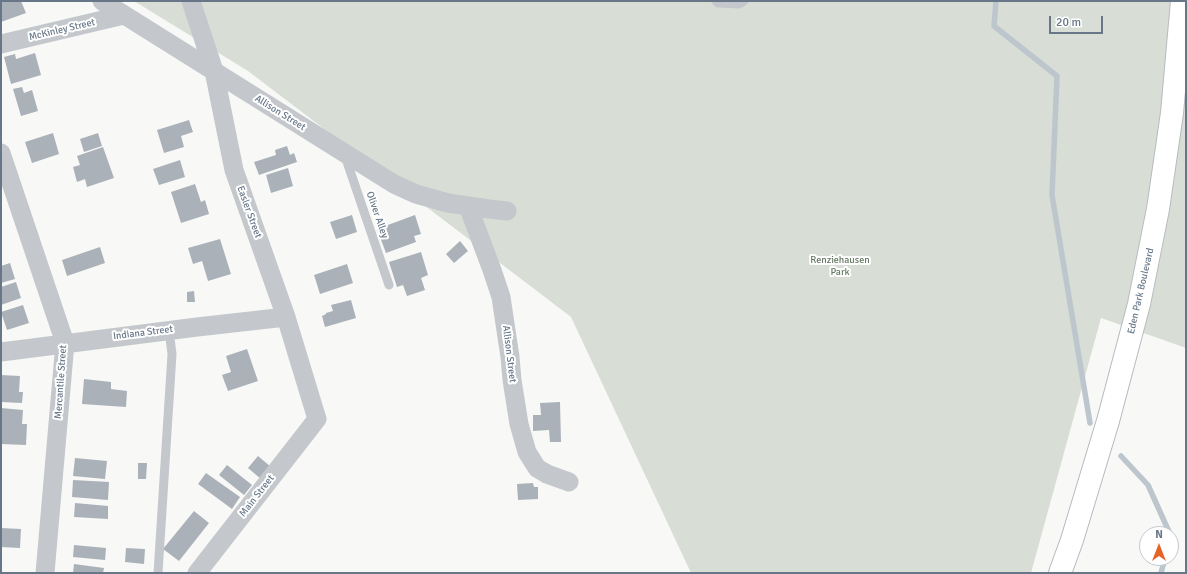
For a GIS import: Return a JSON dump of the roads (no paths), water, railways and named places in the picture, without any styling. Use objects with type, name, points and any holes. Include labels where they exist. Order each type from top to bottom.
[{"type":"main road","name":"Eden Park Boulevard","points":[[1060,573],[1072,540],[1108,421],[1139,304],[1158,209],[1172,113],[1182,1]]},
{"type":"street","name":"Allison Street","points":[[102,1],[394,184],[416,194],[448,203],[507,211]]},
{"type":"street","name":"Easler Street","points":[[191,1],[214,71],[234,170],[286,317],[317,419]]},
{"type":"street","name":"McKinley Street","points":[[1,44],[124,15]]},
{"type":"street","name":"Mercantile Street","points":[[1,153],[65,343],[46,573]]},
{"type":"street","name":"Allison Street","points":[[468,206],[501,297],[519,424],[526,452],[537,468],[547,474],[569,482]]},
{"type":"street","name":"Indiana Street","points":[[1,352],[169,330],[286,317]]},
{"type":"street","name":"Main Street","points":[[197,573],[317,419]]},
{"type":"lane","points":[[716,1],[718,3],[739,4],[744,1]]},
{"type":"lane","name":"Oliver Alley","points":[[344,153],[389,285]]},
{"type":"lane","points":[[158,573],[172,354],[169,330]]},
{"type":"waterway","points":[[996,1],[994,26],[1057,76],[1052,195],[1090,423]]},
{"type":"waterway","points":[[1121,456],[1148,485],[1166,526]]},
{"type":"waterway","points":[[1161,573],[1163,566]]},
{"type":"park label","name":"Renziehausen Park","points":[[840,266]]}]
